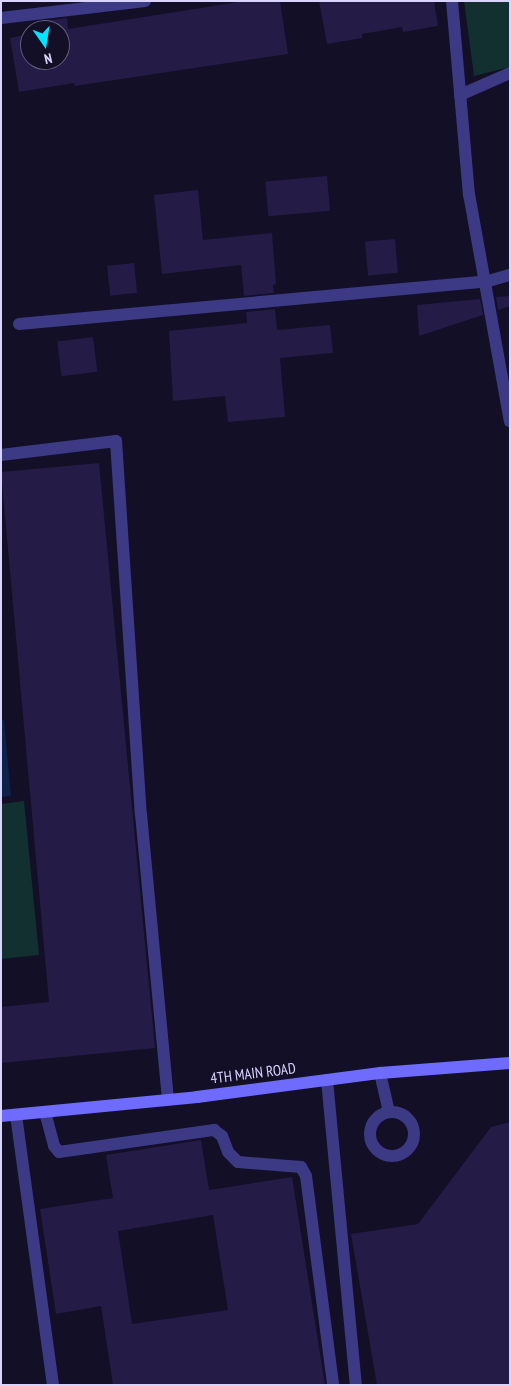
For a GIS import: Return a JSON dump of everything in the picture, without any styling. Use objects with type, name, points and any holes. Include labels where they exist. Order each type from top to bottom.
[{"type":"street","points":[[1,18],[145,1]]},
{"type":"street","points":[[452,1],[469,194],[510,421]]},
{"type":"street","points":[[460,96],[510,73]]},
{"type":"street","points":[[19,324],[485,282],[510,275]]},
{"type":"street","points":[[1,455],[116,441],[141,814],[168,1100]]},
{"type":"street","name":"4TH MAIN ROAD","points":[[1,1116],[168,1100],[380,1073],[510,1063]]},
{"type":"street","points":[[380,1073],[389,1112]]},
{"type":"street","points":[[327,1080],[356,1385]]},
{"type":"street","points":[[45,1112],[54,1146],[59,1152],[214,1130],[238,1162],[301,1166],[306,1176],[333,1385]]},
{"type":"street","points":[[16,1115],[53,1385]]},
{"type":"green space","points":[[464,1],[510,1],[510,67],[474,76]]},
{"type":"green space","points":[[24,801],[39,955],[1,959],[1,804]]},
{"type":"water","points":[[1,720],[4,720],[11,796],[1,797]]},
{"type":"building","points":[[245,1],[280,1],[288,54],[75,86],[74,83],[19,92],[10,38],[20,36],[20,70],[70,70],[70,29]]},
{"type":"building","points":[[319,1],[434,1],[438,26],[403,32],[402,27],[362,34],[362,38],[327,44]]},
{"type":"building","points":[[67,18],[67,20],[50,20]]},
{"type":"building","points":[[327,176],[330,211],[268,216],[265,181]]},
{"type":"building","points":[[198,190],[203,240],[272,233],[276,284],[273,285],[274,293],[244,296],[241,265],[162,274],[154,195]]},
{"type":"building","points":[[395,239],[398,273],[368,275],[365,242]]},
{"type":"building","points":[[134,263],[137,293],[110,296],[107,266]]},
{"type":"building","points":[[510,296],[510,306],[498,310],[496,297]]},
{"type":"building","points":[[480,299],[483,315],[419,336],[417,305]]},
{"type":"building","points":[[275,309],[277,330],[330,325],[333,353],[280,358],[285,417],[228,422],[225,396],[173,401],[169,331],[247,323],[246,312]]},
{"type":"building","points":[[93,337],[97,372],[62,376],[57,341]]},
{"type":"building","points":[[99,463],[155,1048],[1,1063],[1,1007],[49,1002],[1,472]]},
{"type":"building","points":[[510,1122],[510,1385],[377,1385],[351,1234],[418,1224],[491,1127]]},
{"type":"building","points":[[201,1140],[209,1190],[292,1177],[325,1385],[113,1385],[101,1306],[56,1314],[40,1209],[113,1198],[106,1155]],"holes":[[[213,1215],[228,1310],[132,1324],[118,1231]]]}]
